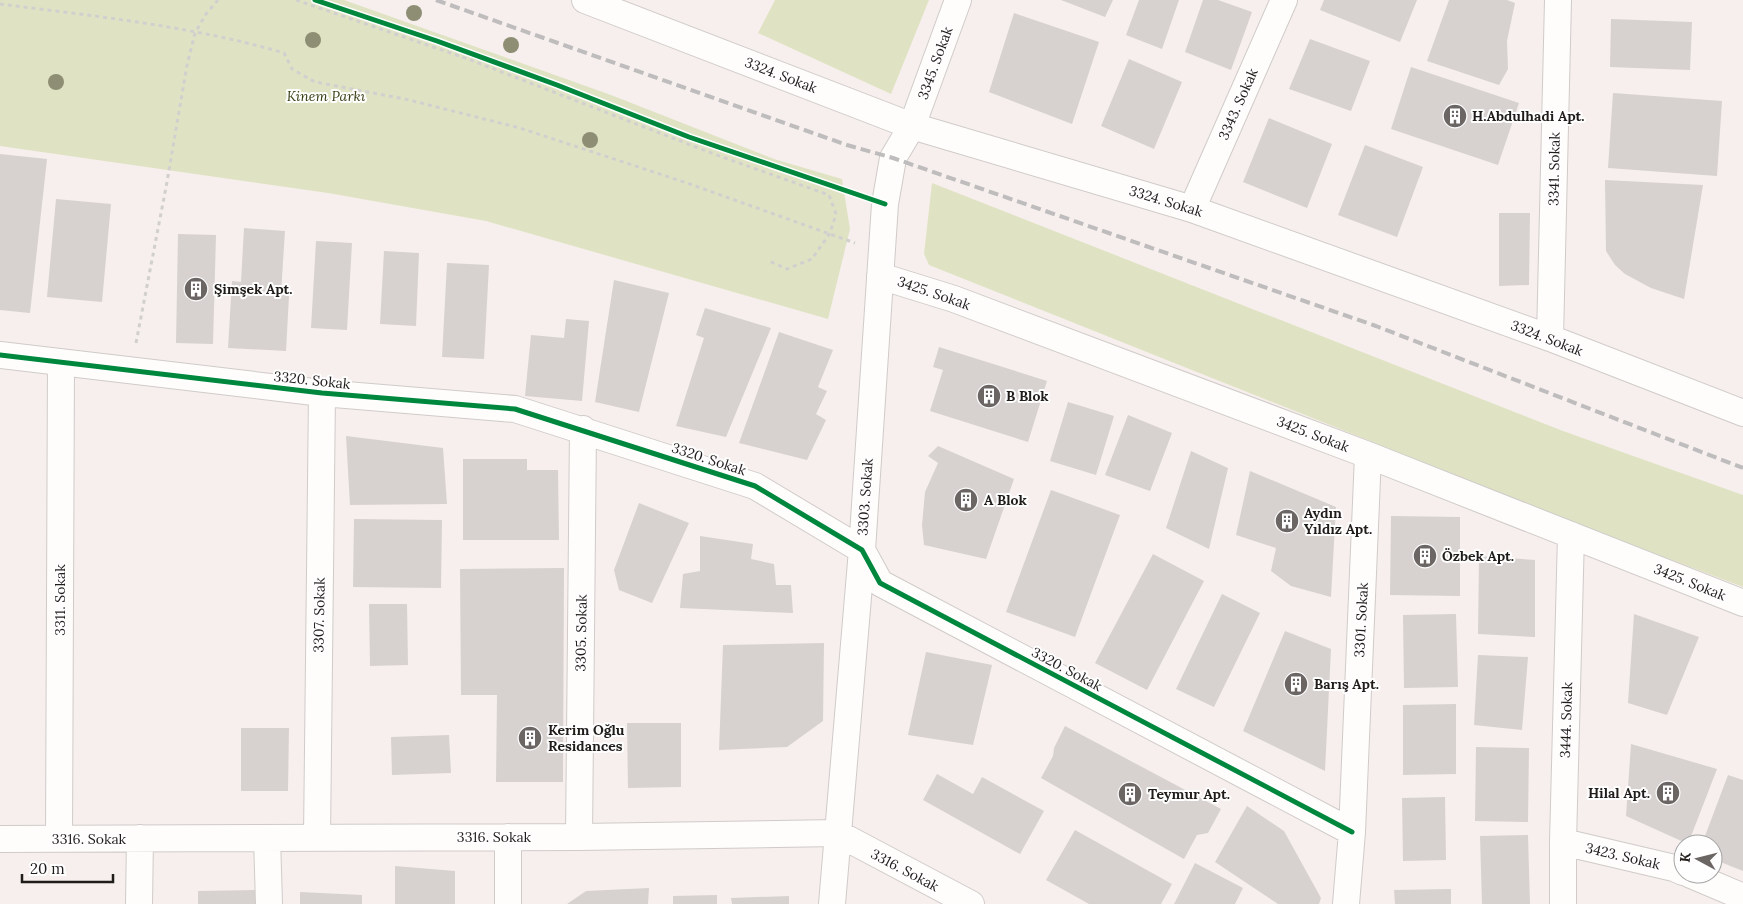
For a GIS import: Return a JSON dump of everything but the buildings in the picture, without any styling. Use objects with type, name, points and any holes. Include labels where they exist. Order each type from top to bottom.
[{"type":"street","name":"3324. Sokak","points":[[585,0],[912,126],[1192,209],[1550,338],[1743,413]]},
{"type":"street","name":"3345. Sokak","points":[[912,126],[958,0]]},
{"type":"street","name":"3343. Sokak","points":[[1192,209],[1284,0]]},
{"type":"street","name":"3341. Sokak","points":[[1550,338],[1558,0]]},
{"type":"street","name":"3303. Sokak","points":[[832,904],[862,550],[885,204],[893,158],[912,126]]},
{"type":"street","name":"3425. Sokak","points":[[881,264],[954,300],[1368,455],[1743,603]]},
{"type":"street","name":"3320. Sokak","points":[[0,355],[322,393],[515,409],[755,486],[862,550],[880,583],[1352,832]]},
{"type":"street","name":"3311. Sokak","points":[[59,839],[61,362]]},
{"type":"street","name":"3307. Sokak","points":[[317,838],[322,393]]},
{"type":"street","name":"3305. Sokak","points":[[579,837],[583,430]]},
{"type":"street","name":"3301. Sokak","points":[[1346,904],[1352,832],[1368,455]]},
{"type":"street","name":"3444. Sokak","points":[[1563,904],[1571,535]]},
{"type":"street","name":"3316. Sokak","points":[[0,839],[579,837],[837,833],[971,904]]},
{"type":"street","points":[[508,837],[508,904]]},
{"type":"street","points":[[138,904],[140,838]]},
{"type":"street","points":[[267,838],[269,904]]},
{"type":"street","name":"3423. Sokak","points":[[1563,842],[1673,868]]},
{"type":"street","points":[[1708,884],[1732,897]]},
{"type":"path","points":[[131,370],[187,65],[195,33],[206,14],[218,0]]},
{"type":"path","points":[[296,0],[468,60],[714,154],[829,195],[836,214],[830,233],[812,259],[787,269],[770,261]]},
{"type":"path","points":[[315,0],[399,28]]},
{"type":"path","points":[[0,4],[112,19],[195,33],[245,42],[284,53],[292,69],[314,82],[405,99],[520,128],[830,233],[881,264]]},
{"type":"path","points":[[446,45],[502,65]]},
{"type":"green space","name":"Kinem Parkı","points":[[0,0],[344,0],[611,95],[774,159],[842,179],[850,229],[828,319],[486,221],[328,193],[0,146]]},
{"type":"green space","points":[[775,0],[929,0],[891,94],[758,33]]},
{"type":"green space","points":[[932,183],[1563,431],[1743,495],[1743,587],[1598,532],[929,265],[924,254]]},
{"type":"railway","points":[[436,0],[847,145],[893,158],[1376,326],[1743,468]]},
{"type":"cycle path","points":[[315,0],[437,41],[557,85],[689,137],[885,204]]},
{"type":"cycle path","points":[[0,355],[322,393],[515,409],[755,486],[862,550],[880,583],[1352,832]]},
{"type":"place","name":"H.Abdulhadi Apt.","points":[[1455,116]]},
{"type":"place","name":"Şimşek Apt.","points":[[196,289]]},
{"type":"place","name":"B Blok","points":[[989,396]]},
{"type":"place","name":"A Blok","points":[[966,500]]},
{"type":"place","name":"Aydın Yıldız Apt.","points":[[1287,521]]},
{"type":"place","name":"Özbek Apt.","points":[[1425,556]]},
{"type":"place","name":"Barış Apt.","points":[[1296,684]]},
{"type":"place","name":"Kerim Oğlu Residances","points":[[530,738]]},
{"type":"place","name":"Hilal Apt.","points":[[1668,793]]},
{"type":"place","name":"Teymur Apt.","points":[[1130,794]]}]
